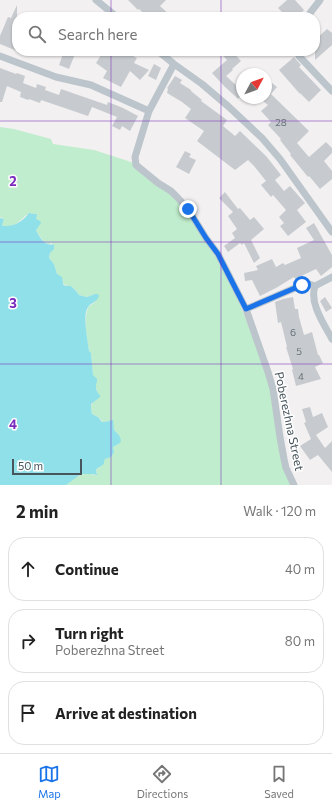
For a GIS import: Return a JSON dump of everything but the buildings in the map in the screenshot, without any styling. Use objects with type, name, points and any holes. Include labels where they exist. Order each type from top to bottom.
[{"type":"street","points":[[96,0],[111,12]]},
{"type":"street","points":[[310,12],[320,0]]},
{"type":"street","points":[[0,56],[56,77],[91,85],[149,112],[174,64]]},
{"type":"street","points":[[164,56],[202,84],[262,138],[280,159],[332,232]]},
{"type":"street","points":[[301,56],[332,91]]},
{"type":"street","name":"Poberezhna Street","points":[[149,112],[135,156],[136,165],[158,183],[171,191],[188,209],[218,254],[246,309],[273,389],[284,459],[286,468],[294,485]]},
{"type":"street","points":[[246,309],[302,285],[309,284],[314,286],[332,277]]},
{"type":"street","points":[[314,286],[313,296],[316,308],[332,339]]},
{"type":"green space","points":[[0,127],[14,129],[51,139],[53,144],[94,150],[131,162],[177,200],[185,209],[226,273],[246,319],[271,389],[291,485],[66,485],[82,475],[97,474],[96,470],[102,465],[104,459],[111,456],[113,447],[120,443],[119,435],[114,430],[110,421],[103,422],[92,414],[91,405],[96,399],[97,395],[97,381],[93,376],[91,353],[89,351],[86,335],[86,324],[88,307],[95,302],[95,294],[87,297],[79,295],[71,286],[66,286],[62,282],[63,280],[57,274],[54,264],[49,258],[52,250],[52,243],[45,243],[36,230],[38,221],[36,219],[36,214],[30,213],[13,225],[2,225],[4,219],[0,217]]},
{"type":"water","points":[[29,213],[37,215],[36,219],[41,223],[36,230],[44,242],[54,245],[54,249],[50,253],[49,258],[54,264],[57,274],[62,277],[64,284],[66,286],[71,286],[79,295],[87,297],[98,294],[99,296],[97,300],[88,307],[85,316],[93,375],[97,379],[96,388],[100,395],[100,397],[91,404],[91,408],[92,414],[98,417],[102,422],[113,420],[114,430],[119,435],[121,440],[120,443],[113,447],[114,452],[111,457],[105,459],[103,464],[96,470],[97,475],[81,474],[66,485],[0,485],[0,218],[4,219],[2,225],[11,226],[24,219]]},
{"type":"route","points":[[188,209],[218,254],[246,309],[302,285]]}]
